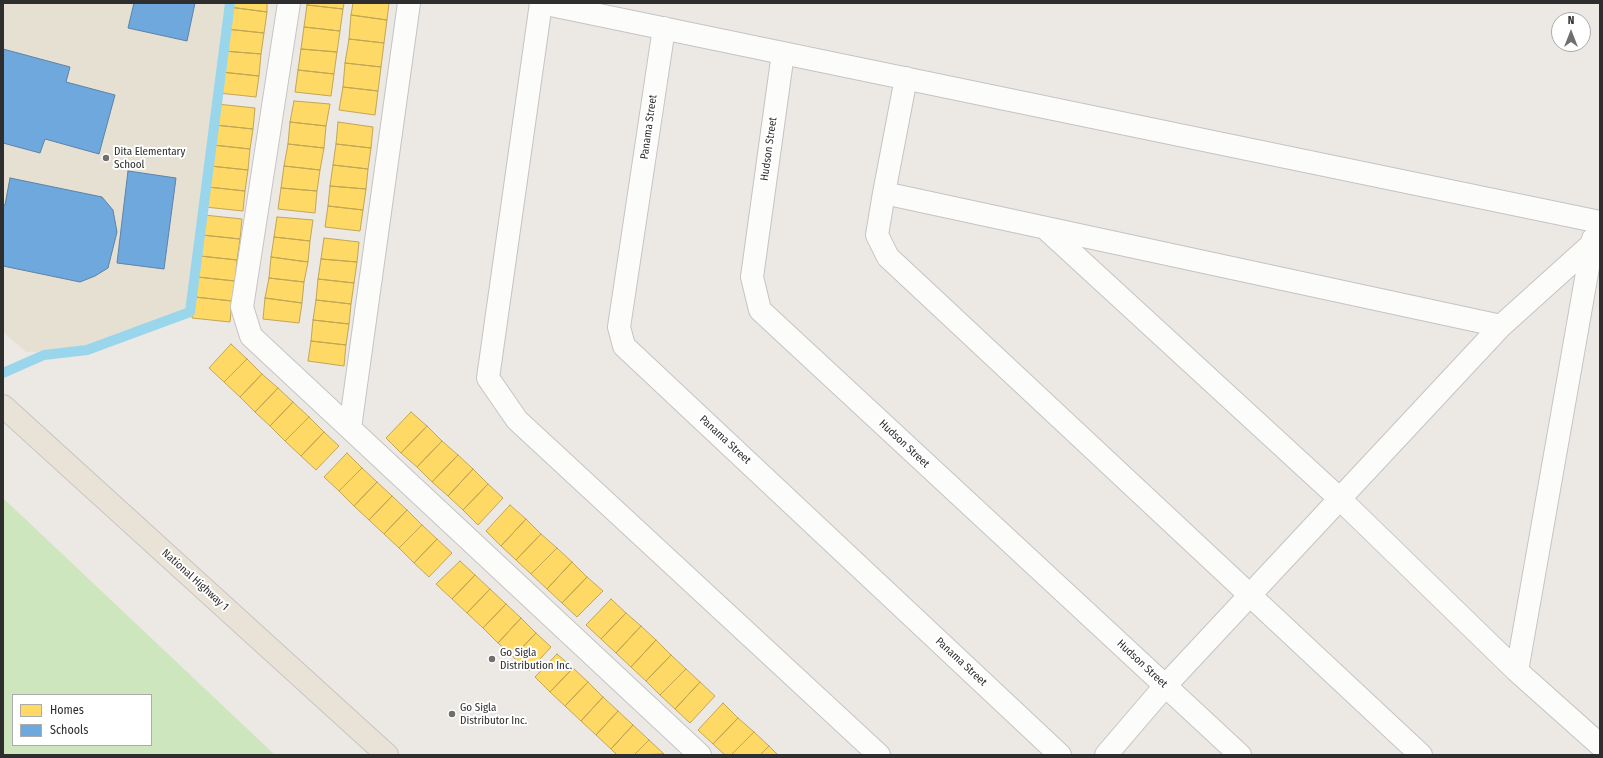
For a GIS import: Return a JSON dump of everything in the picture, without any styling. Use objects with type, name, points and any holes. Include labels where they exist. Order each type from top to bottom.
[{"type":"highway","name":"National Highway 1","points":[[8,410],[387,755]]},
{"type":"street","points":[[289,3],[242,307],[251,336],[700,755]]},
{"type":"street","points":[[350,428],[408,3]]},
{"type":"street","points":[[879,755],[517,420],[488,378],[541,3],[1598,221],[1592,244],[1517,671]]},
{"type":"street","name":"Panama Street","points":[[664,28],[619,327],[624,346],[1060,755]]},
{"type":"street","name":"Hudson Street","points":[[783,53],[752,277],[760,310],[1240,755]]},
{"type":"street","points":[[906,78],[877,235],[888,258],[1421,755]]},
{"type":"street","points":[[884,193],[1501,326]]},
{"type":"street","points":[[1045,228],[1340,499],[1517,671],[1600,745]]},
{"type":"street","points":[[1106,755],[1165,686],[1501,326],[1592,244]]},
{"type":"shaded area","name":"Dita Elementary School","points":[[3,3],[230,3],[190,312],[87,350],[26,352],[3,332]]},
{"type":"green space","points":[[3,498],[275,755],[3,755]]},
{"type":"building: Homes","points":[[229,3],[267,3],[267,12],[229,7]]},
{"type":"building: Homes","points":[[307,3],[344,3],[343,9],[307,5]]},
{"type":"building: Homes","points":[[353,3],[389,3],[387,20],[351,15]]},
{"type":"building: Homes","points":[[307,5],[343,9],[340,31],[304,27]]},
{"type":"building: Homes","points":[[229,7],[267,12],[264,33],[226,29]]},
{"type":"building: Homes","points":[[351,15],[387,20],[384,43],[349,39]]},
{"type":"building: Homes","points":[[304,27],[340,31],[337,52],[301,49]]},
{"type":"building: Homes","points":[[226,29],[264,33],[261,54],[224,51]]},
{"type":"building: Homes","points":[[349,39],[384,43],[381,67],[345,63]]},
{"type":"building: Homes","points":[[301,49],[337,52],[334,74],[298,70]]},
{"type":"building: Homes","points":[[224,51],[261,54],[259,76],[221,72]]},
{"type":"building: Homes","points":[[345,63],[381,67],[378,91],[343,87]]},
{"type":"building: Homes","points":[[298,70],[334,74],[331,96],[295,92]]},
{"type":"building: Homes","points":[[221,72],[259,76],[256,97],[219,93]]},
{"type":"building: Homes","points":[[343,87],[378,91],[375,115],[339,110]]},
{"type":"building: Homes","points":[[294,101],[330,104],[326,126],[290,122]]},
{"type":"building: Homes","points":[[217,104],[255,108],[253,129],[215,125]]},
{"type":"building: Homes","points":[[290,122],[326,126],[324,148],[288,144]]},
{"type":"building: Homes","points":[[338,122],[373,127],[371,148],[336,144]]},
{"type":"building: Homes","points":[[215,125],[253,129],[250,149],[213,145]]},
{"type":"building: Homes","points":[[288,144],[324,148],[320,170],[284,166]]},
{"type":"building: Homes","points":[[336,144],[371,148],[368,169],[333,165]]},
{"type":"building: Homes","points":[[213,145],[250,149],[248,170],[210,166]]},
{"type":"building: Homes","points":[[333,165],[368,169],[366,189],[330,186]]},
{"type":"building: Homes","points":[[210,166],[248,170],[245,191],[208,187]]},
{"type":"building: Homes","points":[[284,166],[320,170],[317,191],[281,188]]},
{"type":"building: Homes","points":[[330,186],[366,189],[363,210],[328,206]]},
{"type":"building: Homes","points":[[208,187],[245,191],[243,211],[205,207]]},
{"type":"building: Homes","points":[[281,188],[317,191],[315,213],[278,209]]},
{"type":"building: Homes","points":[[328,206],[363,210],[360,231],[325,227]]},
{"type":"building: Homes","points":[[204,215],[242,219],[240,239],[202,235]]},
{"type":"building: Homes","points":[[277,217],[313,220],[310,241],[274,237]]},
{"type":"building: Homes","points":[[202,235],[240,239],[237,260],[200,256]]},
{"type":"building: Homes","points":[[274,237],[310,241],[308,262],[271,257]]},
{"type":"building: Homes","points":[[324,238],[359,242],[357,262],[321,259]]},
{"type":"building: Homes","points":[[200,256],[237,260],[235,281],[197,277]]},
{"type":"building: Homes","points":[[271,257],[308,262],[304,282],[269,278]]},
{"type":"building: Homes","points":[[321,259],[357,262],[354,283],[318,279]]},
{"type":"building: Homes","points":[[197,277],[235,281],[232,301],[195,297]]},
{"type":"building: Homes","points":[[269,278],[304,282],[302,303],[265,298]]},
{"type":"building: Homes","points":[[318,279],[354,283],[351,304],[316,300]]},
{"type":"building: Homes","points":[[195,297],[232,301],[230,322],[192,318]]},
{"type":"building: Homes","points":[[265,298],[302,303],[299,323],[263,319]]},
{"type":"building: Homes","points":[[316,300],[351,304],[349,324],[313,320]]},
{"type":"building: Homes","points":[[313,320],[349,324],[346,345],[311,341]]},
{"type":"building: Homes","points":[[311,341],[346,345],[344,366],[308,361]]},
{"type":"building: Homes","points":[[231,344],[247,359],[224,382],[209,368]]},
{"type":"building: Homes","points":[[247,359],[262,374],[240,397],[224,382]]},
{"type":"building: Homes","points":[[262,374],[278,388],[255,412],[240,397]]},
{"type":"building: Homes","points":[[278,388],[293,402],[270,426],[255,412]]},
{"type":"building: Homes","points":[[293,402],[309,417],[285,441],[270,426]]},
{"type":"building: Homes","points":[[411,412],[427,426],[401,453],[386,438]]},
{"type":"building: Homes","points":[[309,417],[324,432],[301,456],[285,441]]},
{"type":"building: Homes","points":[[427,426],[442,441],[417,467],[401,453]]},
{"type":"building: Homes","points":[[324,432],[339,446],[316,470],[301,456]]},
{"type":"building: Homes","points":[[442,441],[458,455],[432,482],[417,467]]},
{"type":"building: Homes","points":[[347,453],[362,468],[339,491],[324,477]]},
{"type":"building: Homes","points":[[458,455],[473,469],[448,496],[432,482]]},
{"type":"building: Homes","points":[[362,468],[377,482],[354,506],[339,491]]},
{"type":"building: Homes","points":[[473,469],[488,484],[463,510],[448,496]]},
{"type":"building: Homes","points":[[377,482],[392,496],[369,520],[354,506]]},
{"type":"building: Homes","points":[[488,484],[503,498],[478,525],[463,510]]},
{"type":"building: Homes","points":[[392,496],[407,510],[384,534],[369,520]]},
{"type":"building: Homes","points":[[510,505],[526,519],[501,546],[486,531]]},
{"type":"building: Homes","points":[[407,510],[422,525],[399,548],[384,534]]},
{"type":"building: Homes","points":[[526,519],[541,534],[516,560],[501,546]]},
{"type":"building: Homes","points":[[422,525],[437,539],[414,563],[399,548]]},
{"type":"building: Homes","points":[[541,534],[557,548],[531,574],[516,560]]},
{"type":"building: Homes","points":[[437,539],[452,553],[429,577],[414,563]]},
{"type":"building: Homes","points":[[557,548],[572,562],[547,589],[531,574]]},
{"type":"building: Homes","points":[[460,561],[475,575],[452,599],[436,584]]},
{"type":"building: Homes","points":[[572,562],[587,577],[562,603],[547,589]]},
{"type":"building: Homes","points":[[475,575],[490,589],[467,613],[452,599]]},
{"type":"building: Homes","points":[[587,577],[603,591],[577,617],[562,603]]},
{"type":"building: Homes","points":[[490,589],[506,604],[483,628],[467,613]]},
{"type":"building: Homes","points":[[611,599],[626,613],[601,639],[586,625]]},
{"type":"building: Homes","points":[[506,604],[521,618],[498,643],[483,628]]},
{"type":"building: Homes","points":[[626,613],[641,626],[616,653],[601,639]]},
{"type":"building: Homes","points":[[521,618],[536,633],[513,657],[498,643]]},
{"type":"building: Homes","points":[[641,626],[656,640],[631,667],[616,653]]},
{"type":"building: Homes","points":[[536,633],[551,647],[529,671],[513,657]]},
{"type":"building: Homes","points":[[656,640],[671,655],[646,681],[631,667]]},
{"type":"building: Homes","points":[[557,654],[573,668],[550,692],[535,677]]},
{"type":"building: Homes","points":[[671,655],[686,669],[660,695],[646,681]]},
{"type":"building: Homes","points":[[573,668],[588,682],[565,706],[550,692]]},
{"type":"building: Homes","points":[[686,669],[700,682],[675,709],[660,695]]},
{"type":"building: Homes","points":[[588,682],[603,697],[581,721],[565,706]]},
{"type":"building: Homes","points":[[700,682],[715,696],[690,723],[675,709]]},
{"type":"building: Homes","points":[[603,697],[618,711],[596,735],[581,721]]},
{"type":"building: Homes","points":[[723,703],[738,718],[713,744],[698,730]]},
{"type":"building: Homes","points":[[618,711],[633,725],[611,749],[596,735]]},
{"type":"building: Homes","points":[[738,718],[754,732],[731,755],[725,755],[713,744]]},
{"type":"building: Homes","points":[[633,725],[649,740],[634,755],[617,755],[611,749]]},
{"type":"building: Homes","points":[[754,732],[769,746],[760,755],[731,755]]},
{"type":"building: Homes","points":[[649,740],[664,754],[634,755]]},
{"type":"building: Homes","points":[[769,746],[778,755],[760,755]]},
{"type":"building: Schools","points":[[134,3],[195,3],[187,41],[128,28]]},
{"type":"building: Schools","points":[[3,49],[70,67],[66,82],[115,95],[99,154],[45,139],[40,153],[3,143]]},
{"type":"building: Schools","points":[[128,171],[176,178],[164,269],[117,263]]},
{"type":"building: Schools","points":[[10,178],[102,197],[113,210],[117,232],[108,268],[95,276],[80,282],[3,266],[3,205],[5,205]]},
{"type":"waterway","points":[[3,373],[44,355],[87,350],[190,312],[230,3]]},
{"type":"place","name":"Dita Elementary School","points":[[106,158]]},
{"type":"place","name":"Go Sigla Distribution Inc.","points":[[492,659]]},
{"type":"place","name":"Go Sigla Distributor Inc.","points":[[452,714]]}]
